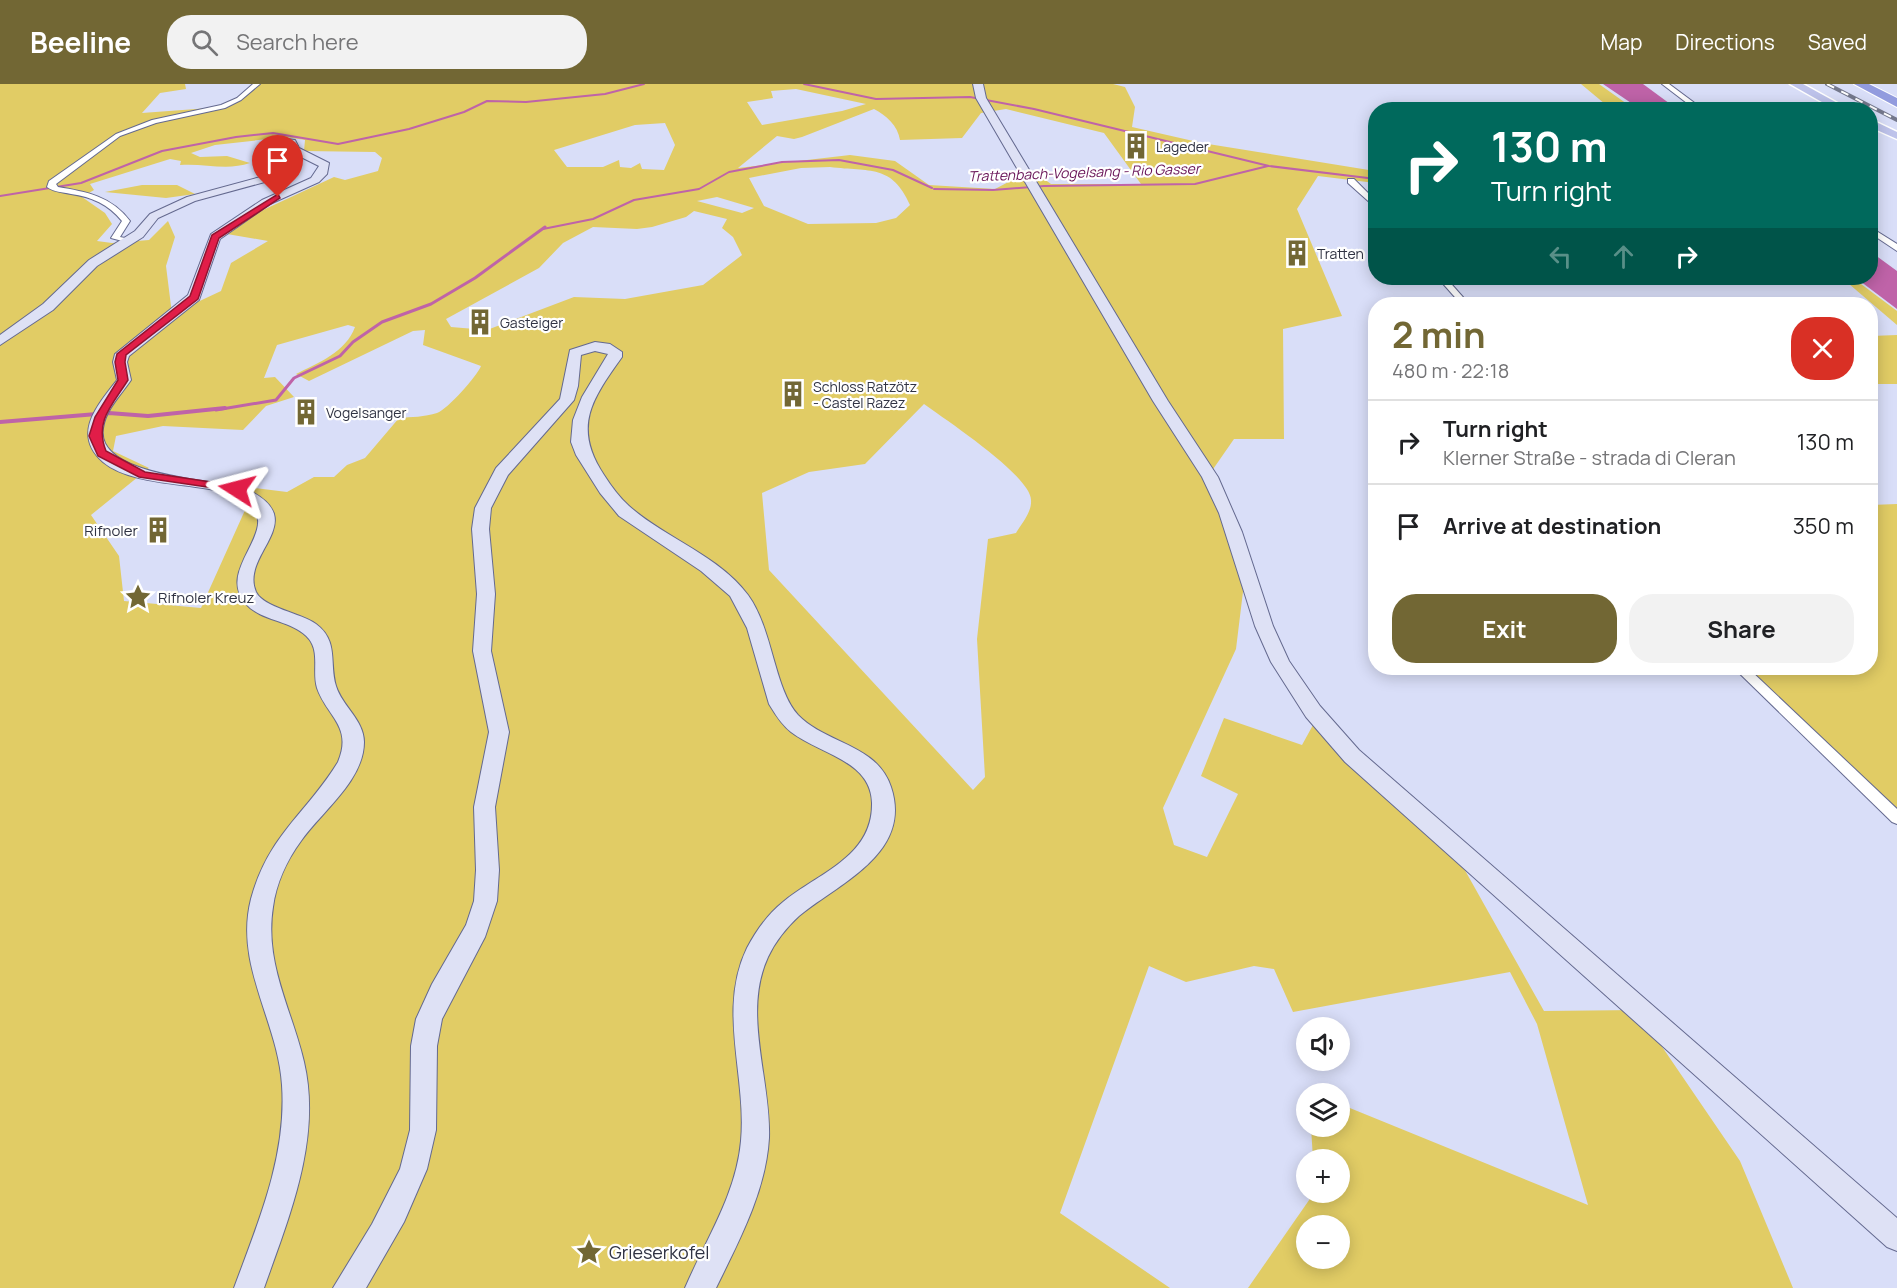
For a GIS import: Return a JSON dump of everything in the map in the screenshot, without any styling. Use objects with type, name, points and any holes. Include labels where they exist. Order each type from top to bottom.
[{"type":"highway","points":[[1860,84],[1897,103]]},
{"type":"highway","points":[[1869,84],[1897,98]]},
{"type":"main road","points":[[1796,84],[1830,102]]},
{"type":"main road","points":[[1878,127],[1897,136]]},
{"type":"street","points":[[127,242],[115,238],[126,221],[106,202],[89,194],[53,188],[55,181],[118,135],[154,121],[223,107],[240,99],[257,84]]},
{"type":"street","points":[[978,84],[983,100],[1037,193],[1156,393],[1209,475],[1225,506],[1265,627],[1279,659],[1318,720],[1361,764],[1897,1237]]},
{"type":"street","points":[[1665,84],[1690,102]]},
{"type":"street","points":[[0,341],[48,307],[93,263],[139,234],[154,216],[191,199],[255,183],[276,174],[284,164],[282,160],[261,149],[269,143],[291,142],[295,150],[324,165],[322,174],[315,180],[266,202],[215,237],[194,297],[122,354],[120,362],[123,380],[109,399],[96,426],[97,446],[108,458],[142,475],[237,489],[261,506],[267,528],[245,575],[247,592],[257,604],[292,618],[317,635],[323,646],[323,675],[328,693],[351,724],[354,743],[350,760],[338,779],[291,837],[270,876],[260,908],[259,944],[269,996],[291,1064],[295,1084],[295,1123],[287,1172],[249,1288]]},
{"type":"street","points":[[1351,181],[1368,198]]},
{"type":"street","points":[[1878,235],[1897,248]]},
{"type":"street","points":[[1448,285],[1459,297]]},
{"type":"street","points":[[348,1288],[369,1257],[412,1169],[423,1133],[424,1049],[429,1020],[453,969],[474,937],[483,913],[488,882],[484,842],[485,793],[499,735],[498,715],[483,662],[480,642],[486,595],[481,525],[483,509],[498,475],[567,399],[573,379],[572,360],[575,353],[596,346],[609,348],[615,352],[615,357],[591,394],[578,440],[584,456],[612,501],[711,570],[738,595],[752,617],[779,704],[787,717],[801,728],[866,764],[880,783],[884,801],[879,831],[866,855],[835,881],[792,908],[777,923],[764,940],[748,978],[745,1004],[756,1114],[752,1164],[736,1213],[700,1288]]},
{"type":"street","points":[[1747,675],[1897,818]]},
{"type":"shaded area","points":[[0,84],[185,84],[186,89],[160,93],[142,113],[223,107],[257,84],[1113,84],[1125,87],[1135,107],[1132,127],[1202,143],[1368,170],[1368,182],[1318,176],[1297,209],[1342,316],[1283,329],[1284,439],[1234,439],[1209,475],[1246,567],[1236,649],[1163,808],[1174,845],[1207,857],[1238,794],[1201,776],[1224,718],[1302,745],[1313,725],[1439,824],[1544,1011],[1637,1010],[1740,1161],[1793,1288],[1248,1288],[1296,1219],[1296,1269],[1350,1269],[1350,1215],[1299,1215],[1307,1203],[1350,1203],[1350,1149],[1312,1149],[1312,1137],[1350,1137],[1350,1108],[1588,1205],[1537,1024],[1510,972],[1293,1012],[1274,969],[1254,966],[1186,982],[1149,966],[1060,1213],[1170,1288],[0,1288]],"holes":[[[796,89],[866,104],[842,111],[762,125],[747,102],[773,98],[771,91]],[[874,109],[891,122],[900,140],[962,138],[981,113],[1006,109],[1104,133],[1141,184],[1051,184],[1037,174],[1018,177],[995,189],[929,185],[895,161],[850,155],[738,168],[777,136],[794,139],[802,137]],[[665,123],[675,145],[664,170],[642,169],[640,163],[631,168],[620,167],[619,160],[603,167],[567,167],[554,150],[635,125]],[[286,137],[305,140],[304,151],[375,152],[382,158],[378,171],[345,180],[334,177],[261,211],[227,234],[268,241],[231,263],[221,291],[172,314],[166,266],[175,237],[168,221],[149,240],[112,243],[97,241],[112,224],[105,213],[82,197],[94,190],[90,184],[170,159],[181,161],[180,165],[224,167],[250,163],[227,156],[200,157],[191,153],[215,145]],[[830,167],[868,170],[887,176],[896,182],[910,205],[896,218],[876,223],[808,224],[764,206],[749,178],[801,168]],[[717,197],[754,208],[742,213],[697,201]],[[694,211],[727,219],[722,228],[733,237],[742,255],[703,285],[625,299],[574,297],[487,330],[451,327],[446,319],[539,268],[563,243],[593,227],[637,229],[652,227],[686,217]],[[348,325],[355,327],[351,336],[338,350],[296,374],[309,381],[413,331],[425,330],[423,345],[481,366],[462,392],[442,410],[428,415],[399,418],[365,458],[347,465],[334,477],[314,477],[287,492],[255,488],[201,608],[124,601],[119,556],[91,515],[149,468],[113,451],[116,436],[163,426],[243,430],[266,406],[294,397],[275,377],[264,378],[277,345]],[[924,404],[1003,463],[1027,490],[1031,500],[1030,509],[1016,533],[988,539],[977,639],[985,777],[973,790],[769,570],[762,493],[809,472],[865,464]]]},
{"type":"shaded area","points":[[1581,84],[1599,84],[1624,102],[1603,102]]},
{"type":"shaded area","points":[[1603,84],[1643,84],[1667,102],[1630,102]]},
{"type":"shaded area","points":[[142,185],[177,185],[195,194],[166,198],[105,192]]},
{"type":"shaded area","points":[[1878,257],[1897,271],[1897,309],[1865,285],[1878,285]]},
{"type":"shaded area","points":[[1850,285],[1862,285],[1897,311],[1897,325],[1878,309],[1878,297],[1864,297]]},
{"type":"shaded area","points":[[1897,335],[1897,384],[1878,384],[1878,336]]},
{"type":"shaded area","points":[[1897,504],[1897,813],[1755,675],[1878,675],[1878,505]]},
{"type":"waterway","points":[[0,196],[81,183],[162,151],[236,137],[273,133],[338,144],[409,129],[464,112],[487,101],[526,102],[605,94],[644,84]]},
{"type":"waterway","points":[[804,84],[876,99],[970,97],[1034,109],[1269,166],[1368,178]]},
{"type":"waterway","name":"Trattenbach-Vogelsang - Rio Gasser","points":[[543,229],[593,219],[634,200],[699,189],[729,172],[782,162],[839,160],[893,170],[932,188]]},
{"type":"waterway","name":"Trattenbach-Vogelsang - Rio Gasser","points":[[934,189],[993,190],[1044,186],[1195,184],[1268,166]]},
{"type":"waterway","name":"Trattenbach-Vogelsang - Rio Gasser","points":[[216,410],[276,400],[294,378],[340,356],[353,342],[382,322],[431,304],[475,278],[545,227]]},
{"type":"waterway","name":"Trattenbach-Vogelsang - Rio Gasser","points":[[0,422],[109,413],[148,416],[225,408]]},
{"type":"railway","points":[[1827,84],[1862,102]]},
{"type":"railway","points":[[1878,110],[1897,120]]},
{"type":"place","name":"Lageder","points":[[1136,146]]},
{"type":"place","name":"Tratten","points":[[1297,253]]},
{"type":"place","name":"Gasteiger","points":[[480,322]]},
{"type":"place","name":"Schloss Ratzötz - Castel Razez","points":[[793,394]]},
{"type":"place","name":"Vogelsanger","points":[[306,412]]},
{"type":"place","name":"Rifnoler","points":[[158,530]]},
{"type":"place","name":"Rifnoler Kreuz","points":[[138,597]]},
{"type":"place","name":"Grieserkofel","points":[[589,1252]]},
{"type":"route","points":[[237,489],[173,482],[142,475],[101,453],[94,436],[96,426],[109,399],[123,380],[124,370],[120,362],[122,354],[129,346],[185,307],[194,297],[200,286],[211,243],[215,237],[266,202],[278,197]]}]
